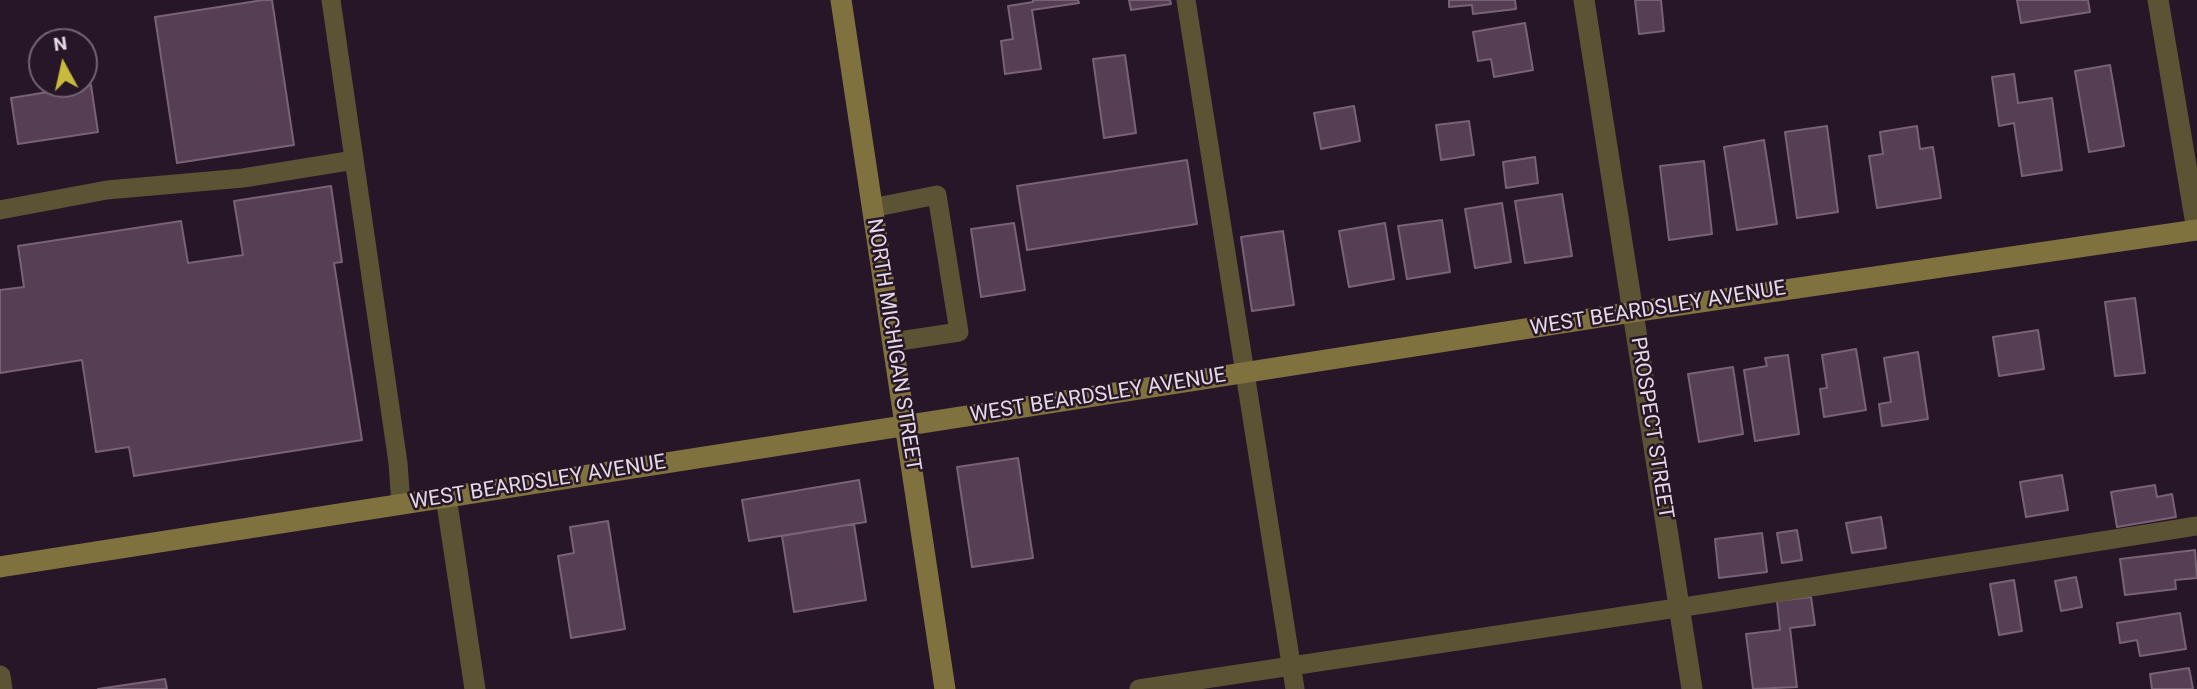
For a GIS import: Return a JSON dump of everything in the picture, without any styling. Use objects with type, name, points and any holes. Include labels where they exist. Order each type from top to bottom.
[{"type":"main road","name":"NORTH MICHIGAN STREET","points":[[841,0],[945,689]]},
{"type":"main road","name":"WEST BEARDSLEY AVENUE","points":[[0,567],[1633,312],[2197,230]]},
{"type":"street","name":"PROSPECT STREET","points":[[1584,0],[1692,689]]},
{"type":"street","points":[[2158,0],[2197,230]]},
{"type":"street","points":[[446,497],[475,689]]},
{"type":"street","points":[[0,676],[2,689]]},
{"type":"lane","points":[[331,0],[398,463],[401,504]]},
{"type":"lane","points":[[1186,0],[1295,689]]},
{"type":"lane","points":[[0,210],[107,190],[243,178],[354,160]]},
{"type":"lane","points":[[872,208],[937,195],[960,332],[892,342]]},
{"type":"lane","points":[[1139,689],[1679,608],[2197,526]]},
{"type":"building","points":[[272,0],[294,145],[177,163],[155,17]]},
{"type":"building","points":[[1033,0],[1078,0],[1079,3],[1032,10],[1041,69],[1005,74],[1001,41],[1013,39],[1008,6]]},
{"type":"building","points":[[1129,0],[1170,0],[1171,4],[1131,10]]},
{"type":"building","points":[[1449,0],[1515,0],[1516,9],[1473,14],[1472,5],[1449,7]]},
{"type":"building","points":[[1635,0],[1661,0],[1664,31],[1639,34]]},
{"type":"building","points":[[2017,0],[2088,0],[2090,12],[2021,23]]},
{"type":"building","points":[[1525,23],[1533,70],[1494,77],[1491,59],[1478,61],[1473,32]]},
{"type":"building","points":[[1125,55],[1136,133],[1104,138],[1093,59]]},
{"type":"building","points":[[2110,65],[2124,146],[2089,152],[2075,71]]},
{"type":"building","points":[[2014,74],[2018,103],[2052,98],[2062,170],[2022,176],[2014,123],[1999,126],[1992,77]]},
{"type":"building","points":[[28,95],[28,98],[93,98],[98,132],[18,144],[11,98]]},
{"type":"building","points":[[1354,106],[1360,141],[1321,149],[1314,113]]},
{"type":"building","points":[[1469,121],[1474,155],[1441,160],[1436,125]]},
{"type":"building","points":[[1827,126],[1838,212],[1797,218],[1785,132]]},
{"type":"building","points":[[1917,126],[1920,149],[1933,147],[1941,198],[1877,208],[1869,156],[1883,154],[1880,132]]},
{"type":"building","points":[[1764,140],[1777,224],[1737,230],[1724,147]]},
{"type":"building","points":[[1535,157],[1538,183],[1506,188],[1503,162]]},
{"type":"building","points":[[1187,160],[1197,224],[1027,250],[1017,186]]},
{"type":"building","points":[[1704,161],[1712,234],[1669,240],[1660,166]]},
{"type":"building","points":[[331,186],[342,262],[334,263],[362,440],[134,476],[129,447],[96,452],[82,360],[0,373],[0,290],[24,287],[18,246],[181,221],[188,263],[243,255],[234,201]]},
{"type":"building","points":[[1562,194],[1572,256],[1525,263],[1515,201]]},
{"type":"building","points":[[1502,203],[1511,262],[1475,268],[1465,209]]},
{"type":"building","points":[[1442,220],[1450,272],[1407,279],[1398,226]]},
{"type":"building","points":[[1014,223],[1025,290],[981,297],[971,229]]},
{"type":"building","points":[[1385,223],[1394,279],[1349,287],[1339,231]]},
{"type":"building","points":[[1283,231],[1294,305],[1252,311],[1241,237]]},
{"type":"building","points":[[2135,298],[2145,373],[2115,376],[2105,302]]},
{"type":"building","points":[[2038,330],[2044,369],[1999,376],[1993,337]]},
{"type":"building","points":[[1856,349],[1866,410],[1824,417],[1820,389],[1827,388],[1822,355]]},
{"type":"building","points":[[1918,352],[1928,419],[1882,426],[1879,404],[1891,402],[1884,358]]},
{"type":"building","points":[[1788,355],[1799,434],[1755,441],[1744,370],[1767,366],[1765,358]]},
{"type":"building","points":[[1733,367],[1743,434],[1699,442],[1688,374]]},
{"type":"building","points":[[1018,458],[1033,558],[972,567],[957,467]]},
{"type":"building","points":[[2062,475],[2068,510],[2026,517],[2020,482]]},
{"type":"building","points":[[859,480],[866,522],[749,541],[742,500]]},
{"type":"building","points":[[2155,485],[2157,497],[2172,494],[2176,517],[2117,527],[2111,492]]},
{"type":"building","points":[[1881,517],[1886,548],[1852,553],[1846,523]]},
{"type":"building","points":[[608,521],[625,629],[571,638],[558,556],[574,553],[570,527]]},
{"type":"building","points":[[854,524],[866,600],[794,612],[782,536]]},
{"type":"building","points":[[1797,530],[1802,560],[1782,563],[1777,533]]},
{"type":"building","points":[[1762,533],[1767,572],[1719,578],[1715,539]]},
{"type":"building","points":[[2195,550],[2197,578],[2175,580],[2176,589],[2125,595],[2120,559]]},
{"type":"building","points":[[2076,577],[2082,607],[2061,611],[2055,581]]},
{"type":"building","points":[[2014,580],[2022,631],[1999,635],[1990,584]]},
{"type":"building","points":[[1811,597],[1815,625],[1790,628],[1797,687],[1753,689],[1746,634],[1780,630],[1777,601]]},
{"type":"building","points":[[2180,613],[2186,649],[2140,656],[2137,640],[2120,643],[2117,623]]},
{"type":"building","points":[[2189,668],[2193,689],[2152,689],[2150,674]]},
{"type":"building","points":[[165,679],[167,689],[98,689]]}]
